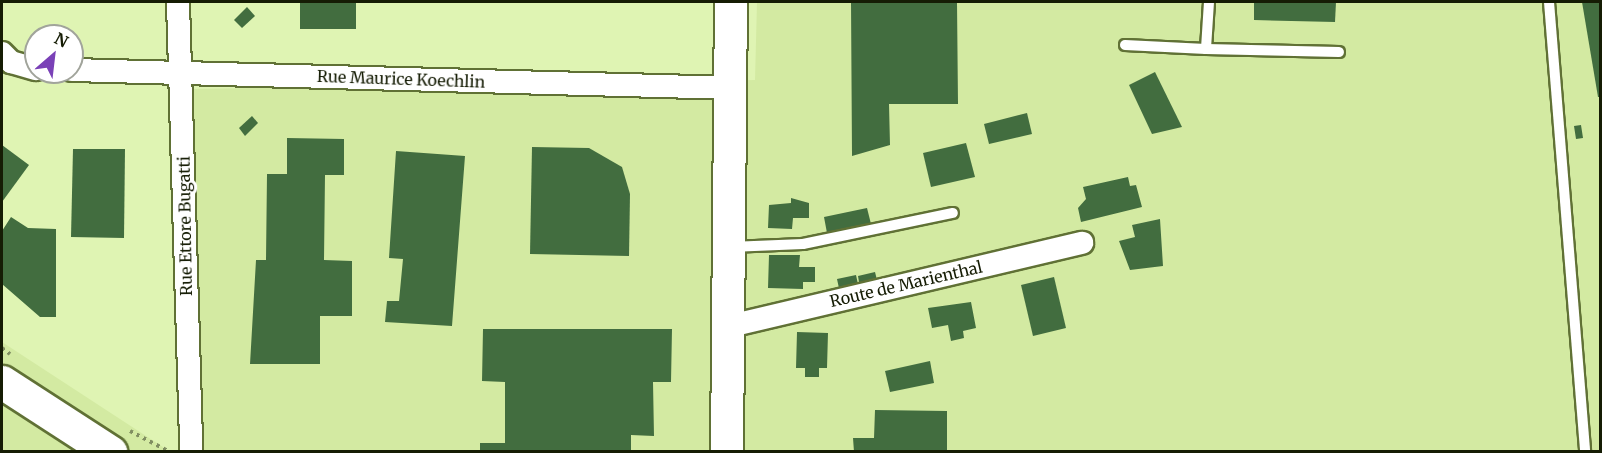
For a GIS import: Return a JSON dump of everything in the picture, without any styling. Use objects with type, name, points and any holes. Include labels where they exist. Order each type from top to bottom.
[{"type":"main road","points":[[2,382],[110,452]]},
{"type":"street","name":"Rue Ettore Bugatti","points":[[177,2],[181,70],[191,452]]},
{"type":"street","points":[[727,452],[730,326],[731,2]]},
{"type":"street","points":[[2,52],[11,63],[24,66]]},
{"type":"street","name":"Rue Maurice Koechlin","points":[[84,70],[181,70],[731,88]]},
{"type":"street","name":"Route de Marienthal","points":[[730,326],[1082,243]]},
{"type":"lane","points":[[1206,49],[1209,2]]},
{"type":"lane","points":[[1549,2],[1585,452]]},
{"type":"lane","points":[[1125,45],[1339,52]]},
{"type":"lane","points":[[730,247],[803,244],[952,213]]},
{"type":"shaded area","points":[[757,2],[1600,2],[1600,451],[187,452],[191,89],[755,80]]},
{"type":"shaded area","points":[[2,342],[169,451],[2,451]]},
{"type":"building","points":[[300,2],[356,2],[356,29],[300,29]]},
{"type":"building","points":[[851,2],[957,2],[958,104],[889,104],[890,145],[852,156]]},
{"type":"building","points":[[1254,2],[1336,2],[1335,22],[1254,20]]},
{"type":"building","points":[[1582,2],[1600,2],[1600,97],[1598,97]]},
{"type":"building","points":[[247,7],[255,16],[242,28],[234,20]]},
{"type":"building","points":[[1155,72],[1182,127],[1152,134],[1129,85]]},
{"type":"building","points":[[1027,113],[1032,134],[989,144],[984,124]]},
{"type":"building","points":[[252,116],[258,123],[245,136],[239,128]]},
{"type":"building","points":[[1581,125],[1583,138],[1576,139],[1574,126]]},
{"type":"building","points":[[287,138],[344,139],[344,175],[325,175],[324,260],[352,261],[352,316],[320,316],[320,364],[250,364],[256,260],[266,260],[267,174],[287,174]]},
{"type":"building","points":[[966,143],[975,177],[931,187],[923,153]]},
{"type":"building","points":[[2,145],[29,165],[2,202]]},
{"type":"building","points":[[532,147],[589,148],[622,167],[630,194],[629,256],[530,254]]},
{"type":"building","points":[[73,149],[125,149],[124,238],[71,237]]},
{"type":"building","points":[[396,151],[465,156],[452,326],[385,322],[387,301],[399,301],[403,259],[389,258]]},
{"type":"building","points":[[1128,177],[1130,186],[1136,185],[1142,207],[1081,222],[1078,208],[1086,199],[1083,187]]},
{"type":"building","points":[[791,198],[809,203],[809,218],[793,218],[792,229],[768,228],[769,205],[791,203]]},
{"type":"building","points":[[867,208],[871,224],[827,233],[824,217]]},
{"type":"building","points":[[11,217],[28,228],[56,229],[56,317],[40,317],[2,284],[2,231]]},
{"type":"building","points":[[1160,219],[1163,266],[1130,270],[1119,241],[1135,237],[1132,225]]},
{"type":"building","points":[[769,255],[800,255],[799,267],[815,267],[815,282],[803,282],[803,289],[768,288]]},
{"type":"building","points":[[875,272],[878,284],[860,288],[858,276]]},
{"type":"building","points":[[856,275],[859,289],[840,293],[837,279]]},
{"type":"building","points":[[1054,277],[1066,328],[1033,336],[1021,285]]},
{"type":"building","points":[[971,302],[976,328],[963,331],[964,338],[951,341],[948,325],[932,328],[928,308]]},
{"type":"building","points":[[483,329],[672,329],[671,382],[653,382],[654,436],[631,435],[631,452],[480,452],[480,443],[505,443],[505,382],[482,381]]},
{"type":"building","points":[[797,332],[828,333],[827,368],[819,368],[819,377],[805,377],[805,368],[796,368]]},
{"type":"building","points":[[930,361],[934,383],[890,392],[885,371]]},
{"type":"building","points":[[875,410],[947,411],[947,452],[854,452],[853,438],[874,438]]}]
